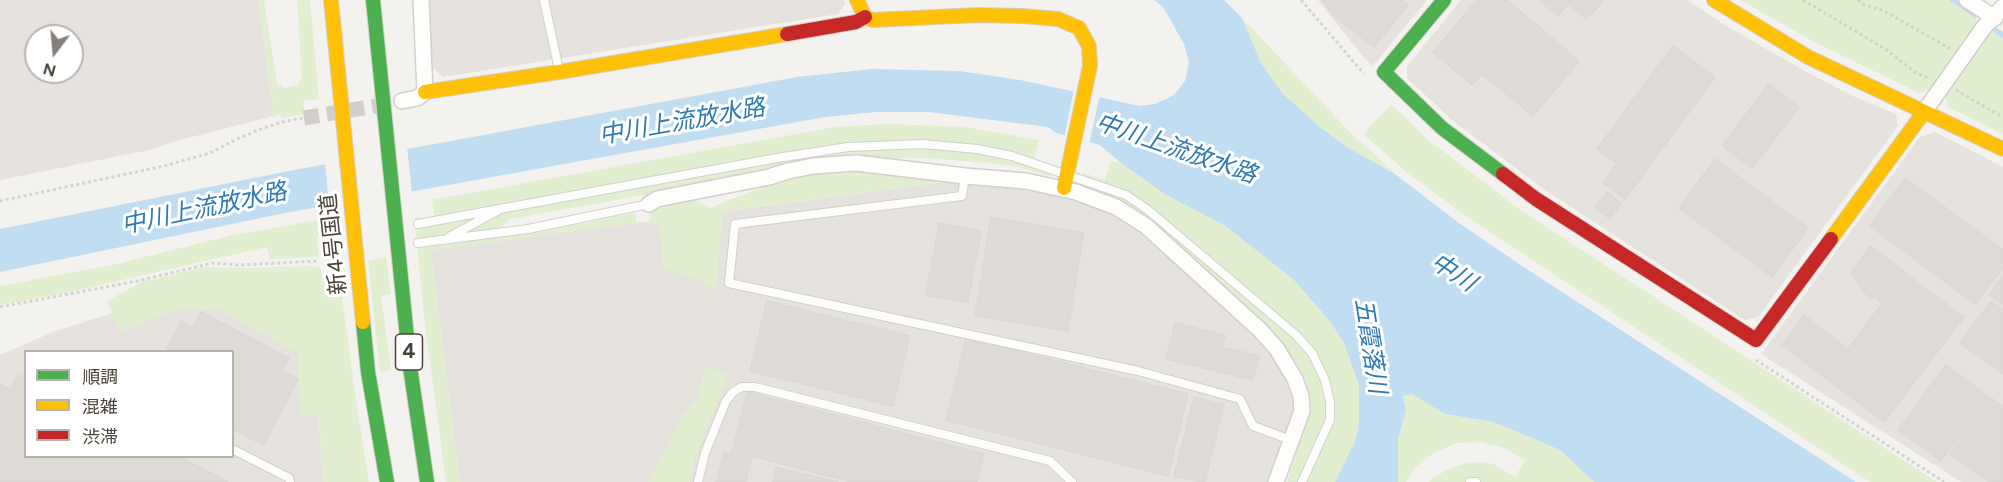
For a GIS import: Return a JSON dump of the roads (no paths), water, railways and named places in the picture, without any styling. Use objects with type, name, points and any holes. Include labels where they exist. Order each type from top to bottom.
[{"type":"main road","name":"新4号国道","points":[[331,0],[368,372],[387,482]]},
{"type":"main road","name":"4","points":[[374,0],[394,222],[410,367],[427,482]]},
{"type":"main road","points":[[857,0],[865,17]]},
{"type":"main road","points":[[1444,0],[1384,72],[1442,128],[1536,200],[1756,340],[1924,112]]},
{"type":"main road","points":[[1714,0],[1808,57],[2003,149]]},
{"type":"main road","points":[[425,92],[560,72],[856,22],[865,17],[880,21],[978,15],[1058,19],[1079,27],[1089,46],[1090,66],[1067,178]]},
{"type":"street","points":[[402,101],[417,98],[425,92],[420,0]]},
{"type":"street","points":[[1924,112],[1984,27],[1999,13],[1967,0]]},
{"type":"street","points":[[649,204],[657,199],[769,177],[788,171],[856,163],[1026,181],[1067,178],[1146,226],[1271,343],[1295,379],[1301,396],[1302,411],[1276,482]]},
{"type":"lane","points":[[544,0],[560,72]]},
{"type":"lane","points":[[418,224],[848,147],[923,144],[977,148],[1012,156],[1067,178],[1126,195],[1148,210],[1296,335],[1312,353],[1325,380],[1330,402],[1330,420],[1302,482]]},
{"type":"lane","points":[[965,176],[962,196],[735,224],[729,283],[1138,371],[1240,399],[1253,426],[1292,440]]},
{"type":"lane","points":[[418,243],[528,229],[649,204]]},
{"type":"lane","points":[[443,240],[504,208]]},
{"type":"lane","points":[[698,482],[705,453],[726,401],[733,392],[742,387],[755,387],[1050,461],[1072,482]]},
{"type":"lane","points":[[234,450],[290,478],[290,482]]},
{"type":"lane","points":[[1470,482],[1476,482]]},
{"type":"water","points":[[1154,0],[1224,0],[1242,18],[1261,63],[1282,93],[1321,128],[1347,147],[1395,174],[1459,223],[1525,268],[1856,482],[1594,482],[1560,450],[1494,422],[1445,414],[1412,394],[1403,396],[1406,410],[1398,439],[1398,482],[1335,482],[1356,439],[1359,422],[1359,385],[1344,343],[1329,320],[1293,279],[1224,225],[1166,195],[1100,145],[1056,133],[1048,127],[929,112],[877,112],[825,117],[290,212],[0,272],[0,229],[294,170],[797,77],[872,69],[959,71],[1020,80],[1140,106],[1155,104],[1174,95],[1185,81],[1189,62],[1184,44],[1163,7]]},
{"type":"waterway","points":[[1953,0],[1975,15]]},
{"type":"waterway","points":[[1994,29],[2003,35]]},
{"type":"tunnel","points":[[304,118],[387,104]]},
{"type":"water label","name":"中川上流放水路","points":[[682,122]]},
{"type":"water label","name":"中川上流放水路","points":[[1176,149]]},
{"type":"water label","name":"中川上流放水路","points":[[204,209]]},
{"type":"water label","name":"中川","points":[[1453,273]]},
{"type":"water label","name":"五霞落川","points":[[1370,346]]}]
